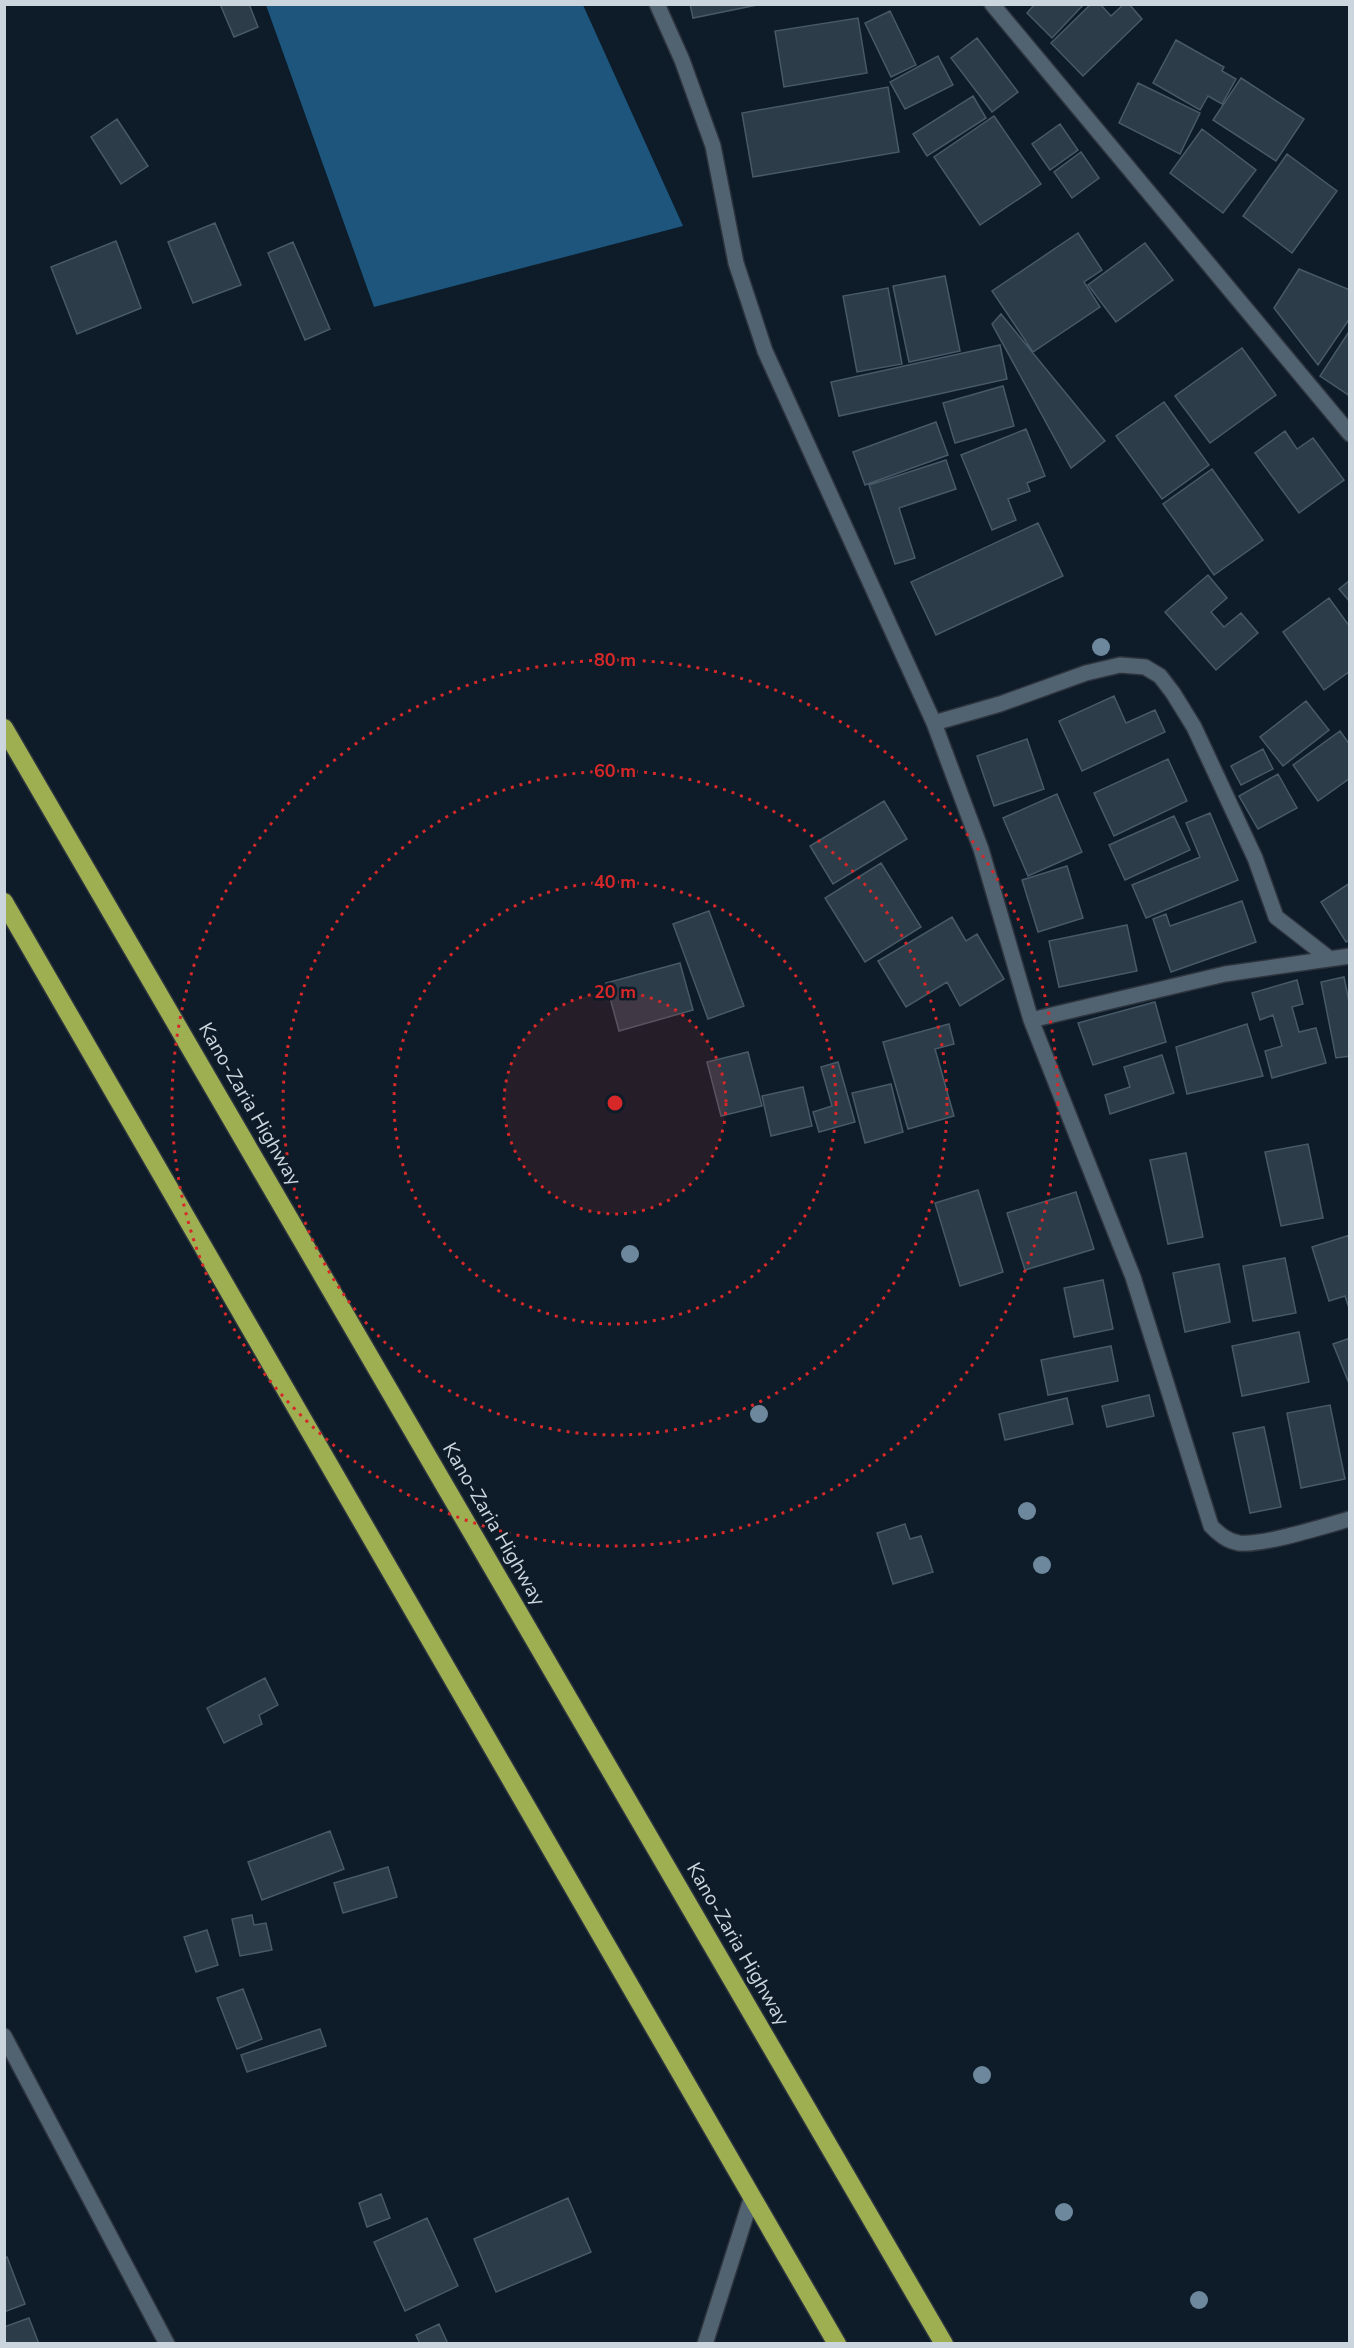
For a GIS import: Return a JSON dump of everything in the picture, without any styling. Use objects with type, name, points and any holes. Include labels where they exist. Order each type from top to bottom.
[{"type":"highway","name":"Kano-Zaria Highway","points":[[4,728],[944,2343]]},
{"type":"highway","points":[[4,902],[837,2343]]},
{"type":"street","points":[[657,4],[682,60],[713,146],[736,263],[765,351],[934,723],[981,849],[1031,1020],[1133,1277],[1211,1526],[1222,1537],[1237,1543],[1254,1543],[1350,1519]]},
{"type":"street","points":[[992,4],[1350,434]]},
{"type":"street","points":[[934,723],[1000,704],[1086,673],[1120,665],[1145,667],[1160,676],[1194,727],[1255,858],[1276,917],[1330,959]]},
{"type":"street","points":[[1031,1020],[1225,974],[1350,956]]},
{"type":"street","points":[[4,2036],[167,2343]]},
{"type":"street","points":[[705,2343],[752,2196]]},
{"type":"shaded area","points":[[266,5],[583,5],[683,226],[374,307]]},
{"type":"building","points":[[220,4],[249,4],[258,27],[234,37]]},
{"type":"building","points":[[690,4],[762,4],[693,18]]},
{"type":"building","points":[[1035,4],[1084,4],[1052,38],[1027,13]]},
{"type":"building","points":[[1091,4],[1100,4],[1111,16],[1124,4],[1129,4],[1142,19],[1083,76],[1051,43]]},
{"type":"building","points":[[890,11],[916,65],[891,77],[865,23]]},
{"type":"building","points":[[858,18],[867,73],[784,87],[775,31]]},
{"type":"building","points":[[977,38],[1018,92],[992,112],[951,58]]},
{"type":"building","points":[[1176,40],[1224,67],[1222,71],[1236,79],[1222,104],[1208,96],[1200,110],[1153,83]]},
{"type":"building","points":[[938,56],[953,85],[905,109],[890,82]]},
{"type":"building","points":[[1241,78],[1304,119],[1276,161],[1213,120]]},
{"type":"building","points":[[1138,83],[1200,113],[1180,154],[1119,123]]},
{"type":"building","points":[[888,87],[899,152],[753,177],[742,113]]},
{"type":"building","points":[[973,96],[986,118],[927,156],[913,134]]},
{"type":"building","points":[[994,116],[1041,184],[980,225],[934,157]]},
{"type":"building","points":[[117,119],[148,166],[121,184],[91,137]]},
{"type":"building","points":[[1060,124],[1078,150],[1050,170],[1032,144]]},
{"type":"building","points":[[1202,129],[1256,170],[1223,213],[1170,173]]},
{"type":"building","points":[[1081,152],[1099,178],[1072,198],[1054,172]]},
{"type":"building","points":[[1287,154],[1337,191],[1292,253],[1243,216]]},
{"type":"building","points":[[215,223],[241,285],[193,303],[168,242]]},
{"type":"building","points":[[1078,233],[1102,270],[1084,282],[1100,307],[1033,352],[992,291]]},
{"type":"building","points":[[116,241],[141,308],[77,334],[51,267]]},
{"type":"building","points":[[293,242],[330,329],[305,340],[268,253]]},
{"type":"building","points":[[1145,243],[1173,280],[1116,322],[1088,285]]},
{"type":"building","points":[[1299,269],[1350,290],[1350,318],[1318,365],[1274,308]]},
{"type":"building","points":[[945,276],[960,351],[909,362],[893,286]]},
{"type":"building","points":[[888,288],[902,364],[857,372],[843,296]]},
{"type":"building","points":[[1001,314],[1105,441],[1071,468],[992,324]]},
{"type":"building","points":[[1350,330],[1350,396],[1320,376]]},
{"type":"building","points":[[1000,345],[1007,379],[839,416],[831,382]]},
{"type":"building","points":[[1242,348],[1276,395],[1210,443],[1175,396]]},
{"type":"building","points":[[1003,386],[1014,426],[955,443],[943,403]]},
{"type":"building","points":[[1164,402],[1209,465],[1162,499],[1116,436]]},
{"type":"building","points":[[936,422],[948,455],[865,485],[853,452]]},
{"type":"building","points":[[1026,429],[1045,476],[1027,483],[1030,491],[1008,499],[1016,520],[992,530],[961,455]]},
{"type":"building","points":[[1285,431],[1297,449],[1313,438],[1344,480],[1299,513],[1255,453]]},
{"type":"building","points":[[946,460],[956,489],[899,508],[915,558],[895,564],[869,485]]},
{"type":"building","points":[[1212,469],[1263,540],[1214,575],[1163,504]]},
{"type":"building","points":[[1038,523],[1063,576],[936,635],[911,582]]},
{"type":"building","points":[[1208,575],[1227,598],[1211,612],[1224,627],[1241,613],[1258,633],[1216,670],[1165,612]]},
{"type":"building","points":[[1350,580],[1350,602],[1339,589]]},
{"type":"building","points":[[1329,598],[1350,627],[1350,671],[1324,690],[1283,632]]},
{"type":"building","points":[[1114,696],[1126,723],[1155,710],[1165,732],[1082,771],[1059,721]]},
{"type":"building","points":[[1306,701],[1329,730],[1283,766],[1260,737]]},
{"type":"building","points":[[1340,731],[1350,745],[1350,778],[1318,801],[1293,765]]},
{"type":"building","points":[[1027,739],[1044,789],[994,806],[977,756]]},
{"type":"building","points":[[1263,749],[1273,769],[1241,785],[1231,766]]},
{"type":"building","points":[[1168,759],[1187,801],[1114,836],[1094,793]]},
{"type":"building","points":[[1278,774],[1297,808],[1258,829],[1239,796]]},
{"type":"building","points":[[1057,794],[1082,852],[1028,876],[1003,818]]},
{"type":"building","points":[[884,801],[907,839],[833,884],[810,846]]},
{"type":"building","points":[[1210,813],[1238,880],[1146,918],[1132,885],[1200,857],[1186,823]]},
{"type":"building","points":[[1174,816],[1190,850],[1125,880],[1109,845]]},
{"type":"building","points":[[881,863],[921,927],[865,962],[825,898]]},
{"type":"building","points":[[1067,866],[1083,918],[1038,932],[1022,880]]},
{"type":"building","points":[[1350,883],[1350,940],[1346,942],[1321,902]]},
{"type":"building","points":[[1242,901],[1256,942],[1171,972],[1153,919],[1166,914],[1170,926]]},
{"type":"building","points":[[709,911],[744,1006],[708,1019],[673,924]]},
{"type":"building","points":[[952,917],[966,941],[977,934],[1004,979],[960,1006],[947,982],[906,1007],[878,961]]},
{"type":"building","points":[[1127,925],[1137,971],[1059,987],[1049,941]]},
{"type":"building","points":[[680,963],[693,1010],[619,1031],[606,983]]},
{"type":"building","points":[[1344,977],[1350,1007],[1350,1056],[1336,1058],[1321,982]]},
{"type":"building","points":[[1297,980],[1303,1004],[1292,1007],[1299,1032],[1316,1028],[1326,1063],[1272,1078],[1265,1051],[1282,1046],[1273,1015],[1260,1020],[1252,993]]},
{"type":"building","points":[[1155,1002],[1166,1042],[1093,1065],[1078,1023]]},
{"type":"building","points":[[949,1024],[954,1044],[935,1049],[954,1116],[908,1129],[883,1042]]},
{"type":"building","points":[[1247,1024],[1263,1076],[1187,1094],[1176,1047]]},
{"type":"building","points":[[748,1052],[762,1106],[721,1116],[707,1062]]},
{"type":"building","points":[[1162,1055],[1174,1093],[1110,1114],[1105,1095],[1130,1087],[1124,1067]]},
{"type":"building","points":[[838,1062],[855,1122],[819,1132],[813,1112],[832,1106],[821,1067]]},
{"type":"building","points":[[891,1084],[903,1132],[865,1143],[852,1093]]},
{"type":"building","points":[[803,1087],[812,1126],[771,1136],[762,1096]]},
{"type":"building","points":[[1308,1144],[1323,1218],[1281,1226],[1265,1152]]},
{"type":"building","points":[[1186,1153],[1203,1237],[1168,1244],[1150,1160]]},
{"type":"building","points":[[978,1190],[1003,1272],[960,1286],[935,1203]]},
{"type":"building","points":[[1076,1192],[1094,1249],[1025,1270],[1007,1213]]},
{"type":"building","points":[[1350,1235],[1350,1311],[1345,1296],[1329,1301],[1312,1247]]},
{"type":"building","points":[[1285,1258],[1296,1313],[1253,1321],[1243,1266]]},
{"type":"building","points":[[1219,1264],[1230,1322],[1185,1332],[1173,1273]]},
{"type":"building","points":[[1103,1280],[1113,1329],[1074,1337],[1064,1288]]},
{"type":"building","points":[[1299,1332],[1309,1382],[1242,1396],[1232,1346]]},
{"type":"building","points":[[1350,1338],[1350,1386],[1333,1344]]},
{"type":"building","points":[[1111,1346],[1118,1381],[1048,1395],[1041,1360]]},
{"type":"building","points":[[1149,1395],[1154,1416],[1107,1427],[1102,1406]]},
{"type":"building","points":[[1067,1398],[1073,1424],[1005,1440],[999,1414]]},
{"type":"building","points":[[1330,1405],[1345,1479],[1301,1488],[1287,1413]]},
{"type":"building","points":[[1264,1427],[1281,1507],[1250,1513],[1233,1433]]},
{"type":"building","points":[[905,1524],[910,1539],[921,1536],[933,1572],[893,1584],[877,1533]]},
{"type":"building","points":[[265,1678],[278,1705],[259,1715],[262,1724],[224,1743],[207,1708]]},
{"type":"building","points":[[330,1831],[344,1869],[262,1900],[248,1862]]},
{"type":"building","points":[[388,1867],[397,1897],[343,1913],[334,1883]]},
{"type":"building","points":[[252,1915],[254,1925],[266,1923],[272,1950],[240,1956],[232,1919]]},
{"type":"building","points":[[207,1930],[218,1965],[196,1972],[184,1937]]},
{"type":"building","points":[[243,1989],[262,2039],[237,2049],[217,1998]]},
{"type":"building","points":[[320,2029],[326,2046],[247,2072],[241,2055]]},
{"type":"building","points":[[381,2194],[390,2218],[367,2227],[359,2203]]},
{"type":"building","points":[[568,2198],[591,2252],[496,2292],[474,2239]]},
{"type":"building","points":[[427,2218],[458,2286],[405,2311],[374,2242]]},
{"type":"building","points":[[7,2257],[25,2304],[4,2312],[4,2258]]},
{"type":"building","points":[[29,2318],[39,2344],[4,2344],[4,2327]]},
{"type":"building","points":[[439,2324],[448,2344],[420,2344],[416,2335]]}]
